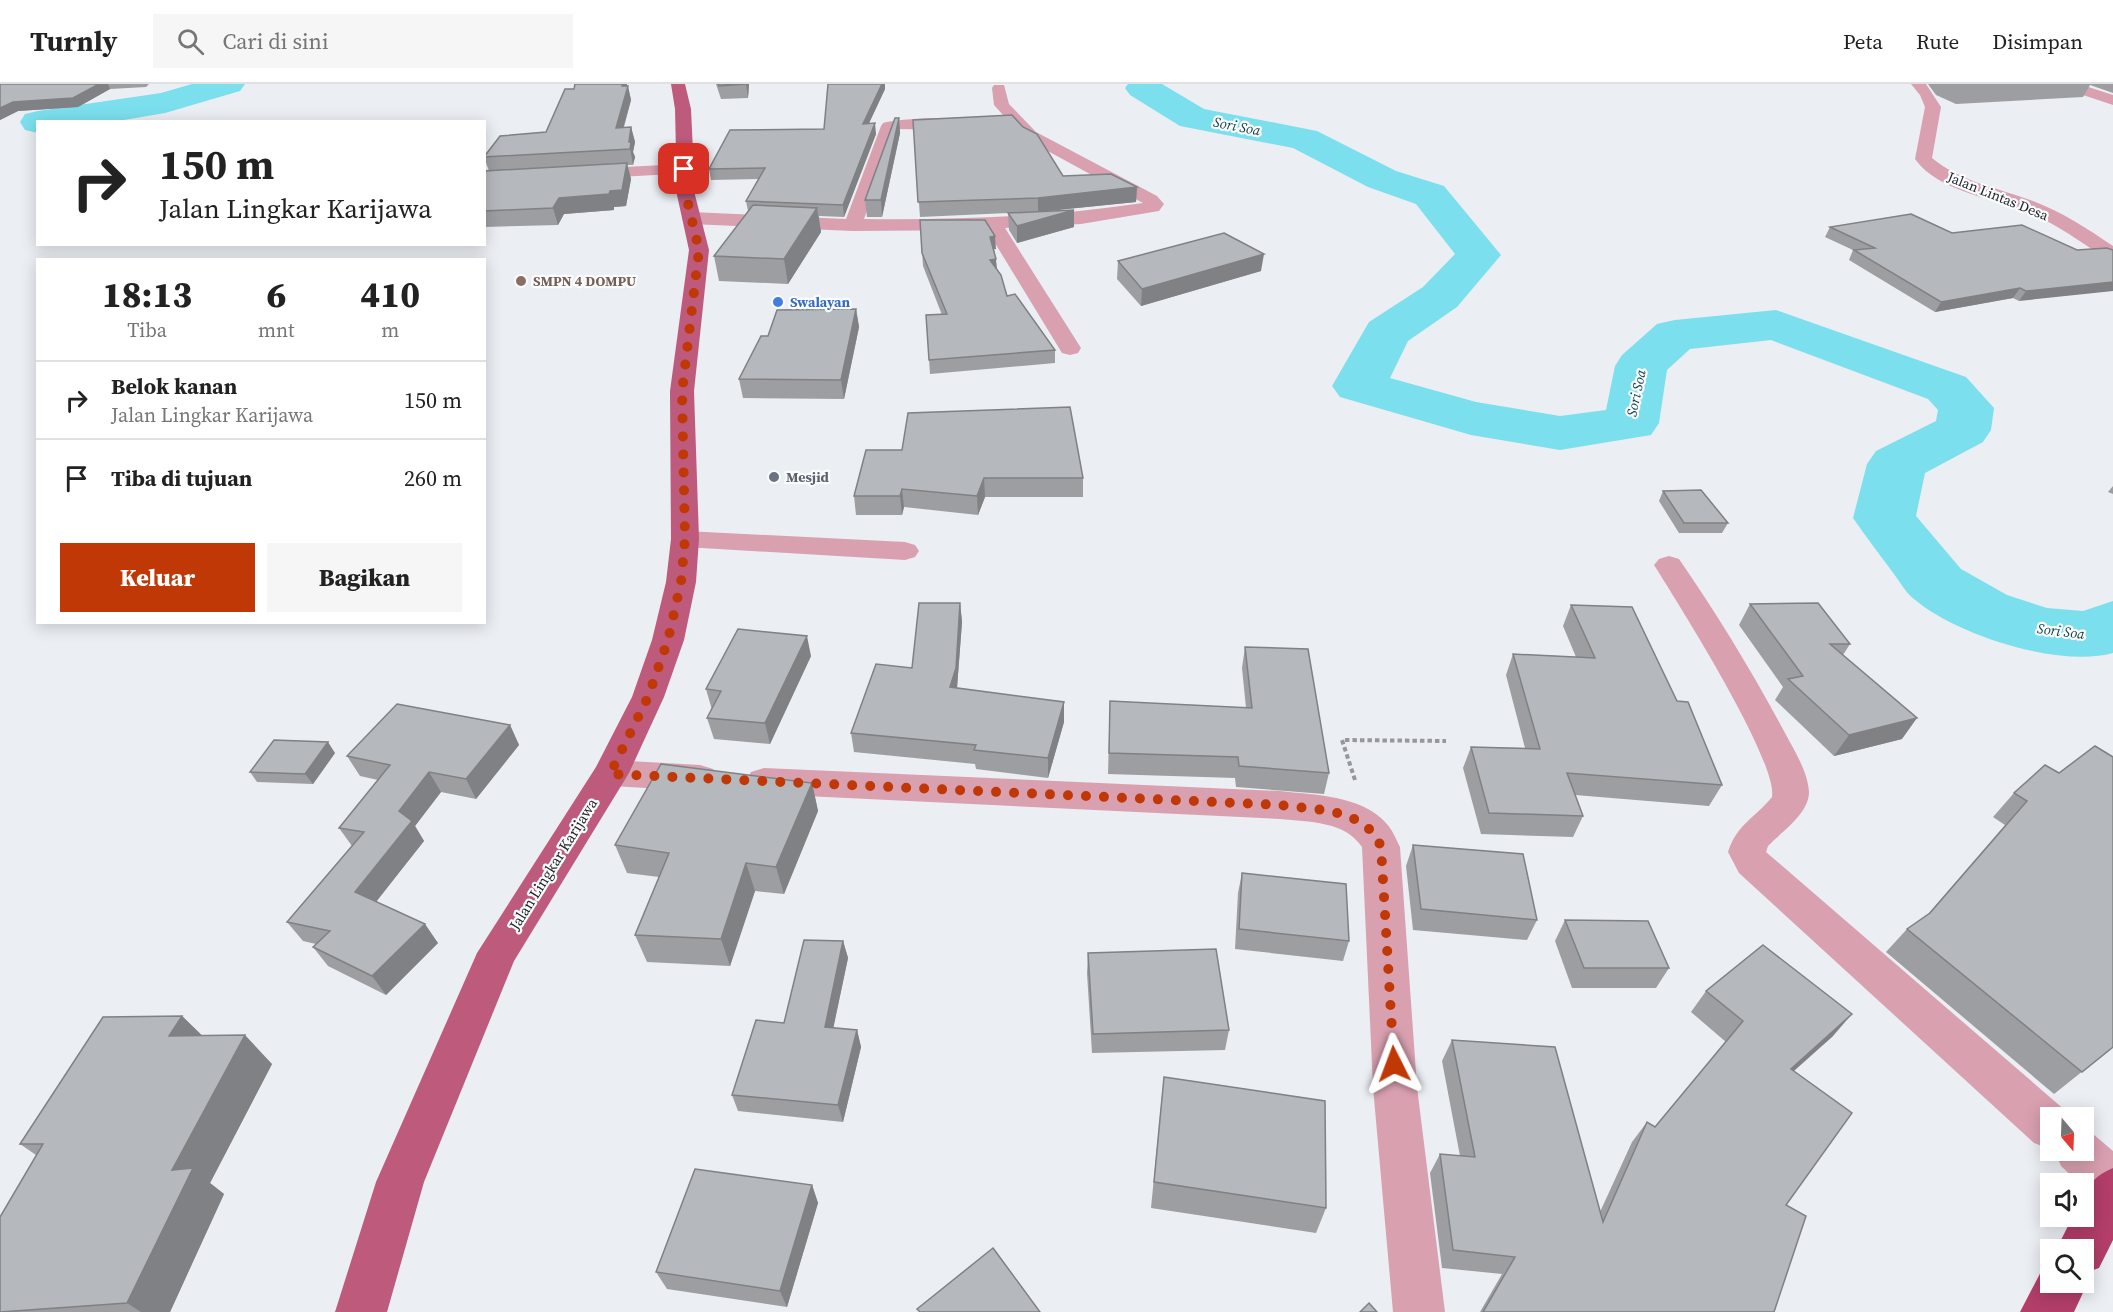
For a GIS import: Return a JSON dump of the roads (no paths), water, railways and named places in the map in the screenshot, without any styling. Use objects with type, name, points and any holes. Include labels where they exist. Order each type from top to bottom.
[{"type":"highway","points":[[2087,1239],[2113,1192]]},
{"type":"highway","points":[[2046,1312],[2057,1293]]},
{"type":"main road","name":"Jalan Lingkar Karijawa","points":[[361,1312],[400,1182],[497,953],[610,774],[648,697],[668,640],[681,582],[685,539],[682,392],[699,250],[691,218],[684,169],[683,110],[678,84]]},
{"type":"street","name":"Jalan Lintas Desa","points":[[1918,84],[1928,94],[1932,107],[1923,159],[1929,166],[1963,182],[2040,211],[2113,255]]},
{"type":"street","points":[[2064,84],[2113,100]]},
{"type":"street","points":[[691,218],[853,225],[955,226],[1104,215],[1147,209],[1155,204],[1006,122],[999,88]]},
{"type":"street","points":[[853,225],[889,126],[904,123],[972,124]]},
{"type":"street","points":[[567,175],[684,169]]},
{"type":"street","points":[[992,223],[1070,348]]},
{"type":"street","points":[[685,539],[905,551]]},
{"type":"street","points":[[1669,565],[1763,723],[1789,780],[1792,793],[1787,803],[1751,840],[1747,852],[1752,862],[2040,1118]]},
{"type":"street","points":[[610,774],[1280,805],[1345,815],[1359,820],[1371,830],[1381,847],[1395,1087],[1419,1312]]},
{"type":"street","points":[[2089,1161],[2113,1182]]},
{"type":"waterway","points":[[51,120],[165,103],[228,84]]},
{"type":"waterway","name":"Sori Soa","points":[[1145,84],[1142,88],[1193,118],[1304,139],[1382,179],[1430,195],[1479,255],[1440,297],[1387,333],[1359,386],[1471,418],[1560,433],[1631,423],[1641,366],[1675,335],[1776,325],[1947,388],[1966,408],[1963,430],[1897,464],[1884,518],[1937,584],[1983,611],[2041,631],[2094,635],[2113,624]]},
{"type":"place","name":"SMPN 4 DOMPU","points":[[521,281]]},
{"type":"place","name":"Swalayan","points":[[778,302]]},
{"type":"place","name":"Mesjid","points":[[774,477]]}]
